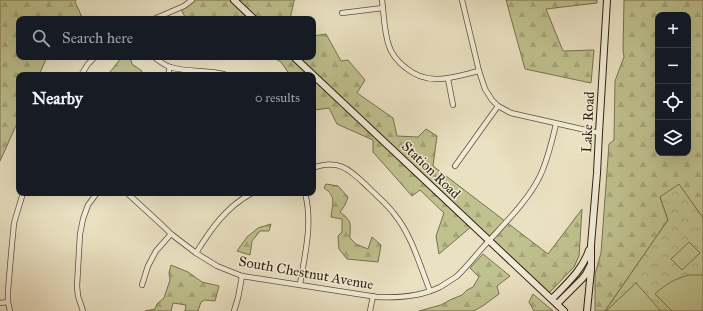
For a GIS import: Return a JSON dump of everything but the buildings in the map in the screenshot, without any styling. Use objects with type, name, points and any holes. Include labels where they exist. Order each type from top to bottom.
[{"type":"street","points":[[161,16],[184,6],[192,0]]},
{"type":"street","points":[[234,0],[251,16]]},
{"type":"street","points":[[382,0],[386,35],[389,46],[401,64],[416,75],[427,79],[437,80],[448,79],[479,70]]},
{"type":"street","points":[[462,0],[479,70],[487,92],[498,106],[511,113],[599,133]]},
{"type":"street","name":"Lake Road","points":[[587,311],[591,270],[591,245],[597,173],[607,0]]},
{"type":"street","points":[[342,13],[383,8]]},
{"type":"street","points":[[83,72],[92,60]]},
{"type":"street","points":[[159,60],[170,67],[185,70],[215,72]]},
{"type":"street","name":"Station Road","points":[[297,60],[310,72]]},
{"type":"street","points":[[169,72],[170,67]]},
{"type":"street","name":"Station Road","points":[[316,78],[552,299]]},
{"type":"street","points":[[448,79],[453,105]]},
{"type":"street","points":[[455,166],[498,106]]},
{"type":"street","name":"South Chestnut Avenue","points":[[130,196],[171,234],[196,253],[217,266],[242,276],[373,296],[395,298],[411,296],[430,291],[455,277],[522,203],[536,182],[547,158],[556,124]]},
{"type":"street","points":[[316,167],[326,164],[335,165],[351,171],[395,214],[413,248],[430,291]]},
{"type":"street","points":[[10,311],[8,302],[14,223],[22,196]]},
{"type":"street","points":[[83,311],[78,296],[77,286],[80,234],[88,205],[95,196]]},
{"type":"street","points":[[196,253],[207,235],[227,210],[246,196]]},
{"type":"street","points":[[300,284],[306,248],[308,221],[308,206],[306,196]]},
{"type":"street","points":[[142,285],[148,266],[156,251],[171,234]]},
{"type":"street","name":"Lake Road","points":[[552,299],[582,266],[591,245]]},
{"type":"street","points":[[557,304],[586,274],[591,264]]},
{"type":"street","points":[[234,311],[242,276]]},
{"type":"street","points":[[370,311],[373,296]]},
{"type":"street","points":[[552,299],[564,311]]},
{"type":"street","points":[[0,303],[8,302]]},
{"type":"green space","points":[[0,0],[76,0],[75,2],[82,16],[16,16],[16,60],[46,60],[40,72],[16,72],[16,126],[0,161]]},
{"type":"green space","points":[[190,0],[295,0],[291,16],[184,16],[180,7]]},
{"type":"green space","points":[[506,0],[597,0],[597,3],[546,9],[563,51],[594,50],[591,83],[525,69]]},
{"type":"green space","points":[[624,0],[703,0],[703,218],[679,185],[660,197],[668,220],[605,311],[595,311],[595,274],[601,253],[609,144],[614,140],[615,81],[624,57]]},
{"type":"green space","points":[[326,34],[341,61],[348,60],[365,80],[357,93],[393,118],[397,136],[418,137],[426,129],[437,136],[433,166],[548,254],[582,209],[579,256],[574,267],[547,295],[472,226],[439,254],[436,236],[444,213],[420,190],[412,196],[373,152],[373,140],[337,124],[329,108],[316,110],[316,72],[288,72],[281,62],[277,60],[316,60],[316,36]]},
{"type":"green space","points":[[120,60],[131,60],[132,64],[142,71],[142,72],[110,72]]},
{"type":"green space","points":[[326,184],[338,186],[348,197],[340,212],[350,223],[350,238],[356,244],[368,249],[372,237],[381,245],[378,262],[347,259],[339,249],[338,236],[342,232],[342,219],[331,217],[333,201],[331,194],[324,188]]},
{"type":"green space","points":[[679,184],[703,218],[703,311],[605,311],[668,220],[660,197]]},
{"type":"green space","points":[[271,224],[269,231],[260,231],[252,241],[250,255],[237,251],[247,237],[258,228]]},
{"type":"green space","points":[[689,242],[700,253],[682,270],[671,259]]},
{"type":"green space","points":[[483,254],[510,276],[497,286],[499,294],[474,311],[419,311],[441,305],[462,295],[473,287],[479,277],[470,268]]},
{"type":"green space","points":[[171,265],[188,272],[202,282],[219,286],[215,301],[205,300],[201,302],[198,311],[185,311],[186,305],[173,303],[171,311],[145,311],[155,309],[157,304],[164,298],[170,280],[169,273]]},
{"type":"green space","points":[[689,275],[703,275],[703,311],[672,311],[655,294],[670,282]]},
{"type":"green space","points":[[636,283],[661,311],[606,311]]},
{"type":"green space","points":[[533,294],[553,311],[534,311],[529,302]]}]
